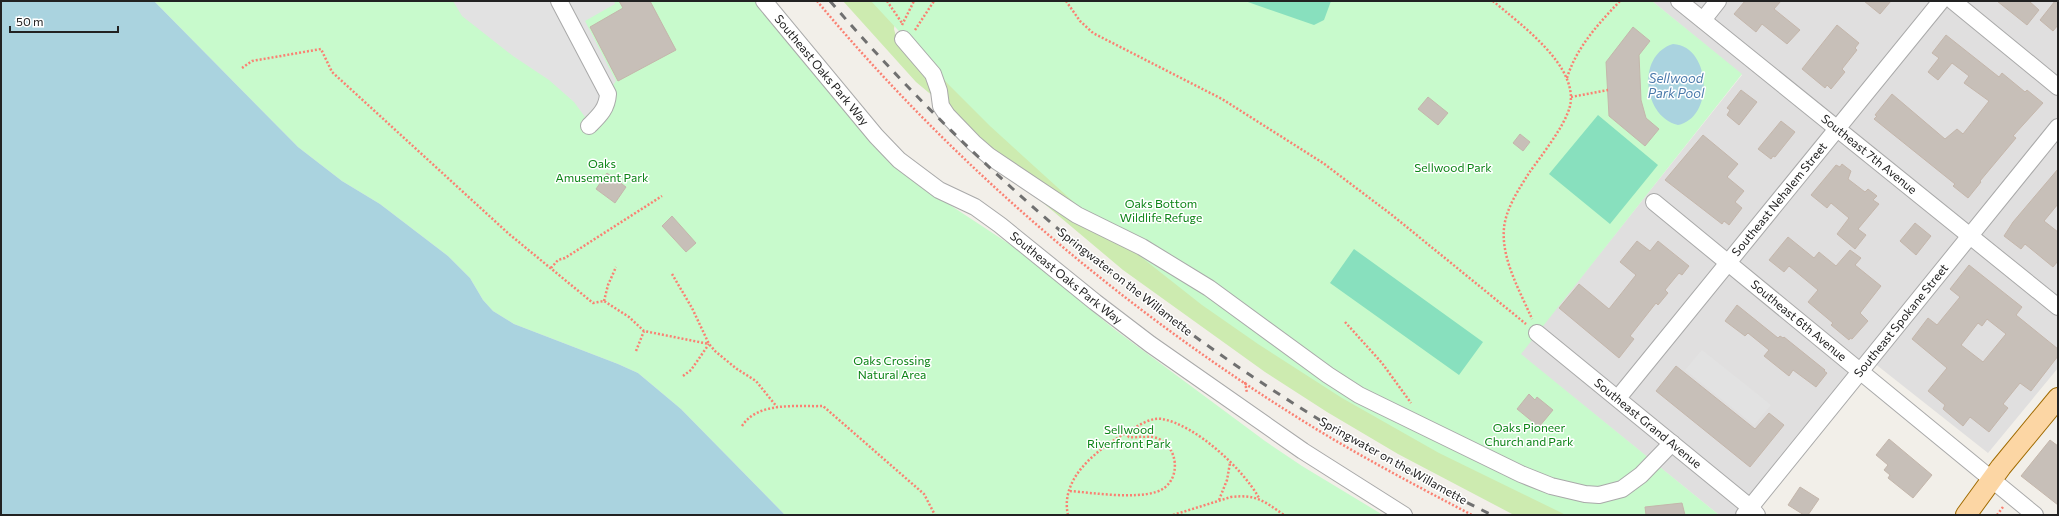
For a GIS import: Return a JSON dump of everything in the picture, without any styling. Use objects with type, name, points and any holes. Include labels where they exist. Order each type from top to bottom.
[{"type":"main road","points":[[1966,515],[2058,398]]},
{"type":"street","points":[[559,1],[608,94],[608,103],[603,112],[589,126]]},
{"type":"street","name":"Southeast Oaks Park Way","points":[[764,1],[876,136],[899,160],[939,190],[975,208],[1000,225],[1095,302],[1150,344],[1303,451],[1404,515]]},
{"type":"street","name":"Southeast 7th Avenue","points":[[1679,1],[2058,307]]},
{"type":"street","points":[[1703,20],[1718,1]]},
{"type":"street","name":"Southeast Nehalem Street","points":[[1618,398],[1836,128],[1941,1]]},
{"type":"street","points":[[1953,1],[2058,87]]},
{"type":"street","points":[[903,40],[932,74],[939,91],[941,106],[946,115],[989,156],[1077,215],[1142,247],[1209,288],[1328,375],[1359,394],[1521,474],[1551,486],[1585,494],[1599,495],[1622,488],[1641,475],[1672,443]]},
{"type":"street","name":"Southeast Spokane Street","points":[[1751,512],[1861,371],[2058,127]]},
{"type":"street","name":"Southeast 6th Avenue","points":[[1654,202],[2035,515]]},
{"type":"street","name":"Southeast Grand Avenue","points":[[1537,333],[1672,443],[1751,512]]},
{"type":"path","name":"Springwater on the Willamette","points":[[817,1],[884,78],[946,141],[1041,228],[1108,283],[1179,336],[1291,414],[1405,480],[1472,515]]},
{"type":"path","points":[[887,1],[902,23],[903,40]]},
{"type":"path","points":[[902,23],[914,1]]},
{"type":"path","points":[[903,40],[913,33],[934,1]]},
{"type":"path","points":[[1066,1],[1080,21],[1093,33],[1222,99],[1323,163],[1392,215],[1537,333]]},
{"type":"path","points":[[1493,1],[1541,44],[1560,64],[1567,79],[1571,97],[1570,107],[1566,117],[1549,147],[1521,186],[1509,209],[1504,226],[1504,239],[1510,267],[1537,333]]},
{"type":"path","points":[[1567,79],[1578,54],[1590,36],[1620,1]]},
{"type":"path","points":[[242,68],[252,61],[321,49],[332,72],[509,234],[593,303],[604,301],[644,331],[709,344]]},
{"type":"path","points":[[1571,97],[1608,90]]},
{"type":"path","points":[[551,268],[558,260],[565,258],[662,196]]},
{"type":"path","points":[[604,301],[608,285],[616,267]]},
{"type":"path","points":[[672,274],[692,308],[709,344],[716,352],[737,369],[756,380],[777,407]]},
{"type":"path","points":[[1345,322],[1382,364],[1414,407]]},
{"type":"path","points":[[636,351],[644,331]]},
{"type":"path","points":[[683,376],[691,370],[709,344]]},
{"type":"path","points":[[742,426],[746,419],[756,413],[777,407],[823,406],[924,494],[935,515]]},
{"type":"path","points":[[1068,515],[1067,504],[1070,491],[1079,474],[1091,457],[1125,433],[1144,423],[1161,418],[1179,425],[1216,449],[1249,482],[1259,498],[1284,515]]},
{"type":"path","points":[[1070,491],[1104,494],[1145,494],[1157,492],[1167,485],[1172,478],[1176,463],[1169,447],[1155,437],[1129,437],[1125,433]]},
{"type":"path","points":[[1219,500],[1227,480],[1230,462]]},
{"type":"path","points":[[1173,515],[1219,500],[1240,496],[1259,498]]},
{"type":"path","points":[[1997,515],[2001,509]]},
{"type":"shaded area","points":[[453,1],[614,1],[615,4],[585,21],[616,81],[601,102],[585,117],[574,102],[549,80],[513,56],[462,16]]},
{"type":"shaded area","points":[[1652,1],[2058,1],[2058,368],[1988,453],[1869,359],[1742,515],[1719,515],[1520,354],[1742,75]]},
{"type":"shaded area","points":[[1702,350],[1771,405],[1754,425],[1685,370]]},
{"type":"green space","points":[[154,1],[775,1],[874,121],[950,205],[1020,251],[1114,329],[1265,441],[1302,466],[1383,515],[785,515],[681,409],[638,373],[514,324],[493,311],[483,300],[470,278],[448,256],[380,204],[342,181],[298,147]]},
{"type":"green space","points":[[843,1],[907,1],[895,21],[894,29],[897,40],[927,76],[934,97],[916,82]]},
{"type":"green space","name":"Sellwood Park","points":[[871,1],[1652,1],[1742,74],[1521,354],[1719,515],[1566,515],[1439,453],[1342,398],[1258,344],[1202,305],[1089,216],[990,126],[949,85]]},
{"type":"green space","points":[[1245,1],[1331,1],[1324,20],[1314,25]]},
{"type":"green space","points":[[943,76],[1103,222],[994,154],[946,104]]},
{"type":"green space","points":[[1598,115],[1658,165],[1610,224],[1549,174]]},
{"type":"green space","points":[[1035,196],[1131,249],[1567,515],[1514,515],[1398,454],[1327,412],[1265,372],[1123,270]]},
{"type":"green space","points":[[1354,249],[1483,342],[1459,375],[1330,283]]},
{"type":"water","points":[[1,1],[154,1],[298,147],[342,181],[380,204],[448,256],[470,278],[483,300],[493,311],[514,324],[638,373],[681,409],[785,515],[1,515]]},
{"type":"water","name":"Sellwood Park Pool","points":[[1673,44],[1686,48],[1695,56],[1701,68],[1704,82],[1703,96],[1698,109],[1690,119],[1678,125],[1666,120],[1657,111],[1651,99],[1648,86],[1649,72],[1653,60],[1661,50]]},
{"type":"building","points":[[619,1],[650,1],[676,50],[618,81],[590,27],[623,8]]},
{"type":"building","points":[[1745,1],[1781,1],[1774,9],[1800,30],[1787,44],[1762,24],[1756,32],[1734,14]]},
{"type":"building","points":[[1864,1],[1891,1],[1880,14]]},
{"type":"building","points":[[1997,1],[2029,1],[2039,10],[2027,25]]},
{"type":"building","points":[[2055,1],[2058,1],[2058,25],[2053,31],[2040,20]]},
{"type":"building","points":[[1837,25],[1859,43],[1855,48],[1857,50],[1842,69],[1845,72],[1831,89],[1827,85],[1825,88],[1802,69]]},
{"type":"building","points":[[1633,27],[1650,41],[1639,55],[1641,100],[1646,118],[1659,129],[1645,146],[1609,116],[1606,62]]},
{"type":"building","points":[[1946,35],[1999,77],[2002,73],[2025,92],[2027,90],[2043,103],[2013,136],[2016,138],[1980,181],[1981,182],[1968,198],[1953,186],[1955,184],[1874,119],[1877,116],[1875,115],[1892,94],[1945,139],[1957,129],[1963,134],[1989,101],[1964,83],[1969,76],[1952,63],[1938,80],[1928,72],[1939,58],[1932,53]]},
{"type":"building","points":[[1741,90],[1757,102],[1739,125],[1727,115],[1730,110],[1727,108]]},
{"type":"building","points":[[1428,97],[1448,113],[1438,125],[1418,109]]},
{"type":"building","points":[[1781,121],[1795,132],[1775,157],[1773,156],[1771,159],[1758,149]]},
{"type":"building","points":[[1520,134],[1530,142],[1523,151],[1513,143]]},
{"type":"building","points":[[1703,135],[1738,164],[1727,177],[1744,191],[1735,202],[1742,208],[1729,225],[1724,221],[1722,224],[1665,180]]},
{"type":"building","points":[[1842,164],[1851,171],[1848,179],[1865,192],[1868,189],[1877,196],[1873,200],[1879,204],[1858,229],[1866,235],[1855,249],[1837,234],[1849,218],[1831,203],[1827,208],[1811,195],[1836,165],[1840,167]]},
{"type":"building","points":[[2058,169],[2058,204],[2044,221],[2058,232],[2058,261],[2053,267],[2025,244],[2021,249],[2004,236],[2013,222]]},
{"type":"building","points":[[607,173],[626,187],[615,203],[596,189]]},
{"type":"building","points":[[672,216],[696,243],[686,252],[662,226]]},
{"type":"building","points":[[1915,223],[1931,236],[1916,255],[1900,241]]},
{"type":"building","points":[[1788,237],[1814,258],[1819,252],[1836,266],[1850,250],[1861,258],[1855,265],[1881,286],[1860,313],[1868,321],[1852,339],[1850,338],[1849,340],[1831,325],[1833,323],[1808,302],[1818,290],[1789,266],[1784,272],[1769,260]]},
{"type":"building","points":[[1637,241],[1650,251],[1658,241],[1689,266],[1682,275],[1679,273],[1665,290],[1668,293],[1658,305],[1656,303],[1630,336],[1634,339],[1619,358],[1559,308],[1579,284],[1609,309],[1636,275],[1620,262]]},
{"type":"building","points":[[1969,265],[2022,307],[2016,315],[2058,349],[2058,356],[2031,391],[2020,383],[2003,404],[2008,408],[1989,432],[1970,417],[1963,426],[1943,409],[1945,405],[1928,391],[1947,368],[1912,339],[1928,318],[1937,325],[1960,297],[1950,289]],"holes":[[[1987,319],[2006,334],[1983,362],[1961,345],[1978,323],[1982,326]]]},
{"type":"building","points":[[1737,305],[1778,338],[1780,336],[1783,338],[1784,337],[1825,370],[1824,371],[1827,373],[1816,387],[1793,370],[1789,376],[1764,356],[1769,350],[1748,333],[1745,336],[1725,321]]},
{"type":"building","points":[[1676,366],[1755,429],[1769,413],[1784,425],[1750,467],[1656,391]]},
{"type":"building","points":[[1529,394],[1535,400],[1537,397],[1553,410],[1539,427],[1517,409]]},
{"type":"building","points":[[1889,439],[1932,475],[1913,498],[1888,478],[1890,475],[1884,470],[1888,465],[1876,455]]},
{"type":"building","points":[[2050,440],[2058,446],[2058,505],[2021,476]]},
{"type":"building","points":[[1800,487],[1819,499],[1808,515],[1804,515],[1788,505]]},
{"type":"building","points":[[1682,503],[1685,515],[1646,515],[1645,507]]},
{"type":"railway","points":[[830,1],[901,79],[975,154],[1053,225],[1135,291],[1220,354],[1308,412],[1398,466],[1492,515]]},
{"type":"park label","name":"Oaks Amusement Park","points":[[602,171]]},
{"type":"park label","name":"Oaks Bottom Wildlife Refuge","points":[[1161,211]]},
{"type":"park label","name":"Oaks Crossing Natural Area","points":[[892,368]]},
{"type":"park label","name":"Oaks Pioneer Church and Park","points":[[1529,435]]},
{"type":"park label","name":"Sellwood Riverfront Park","points":[[1129,437]]}]
